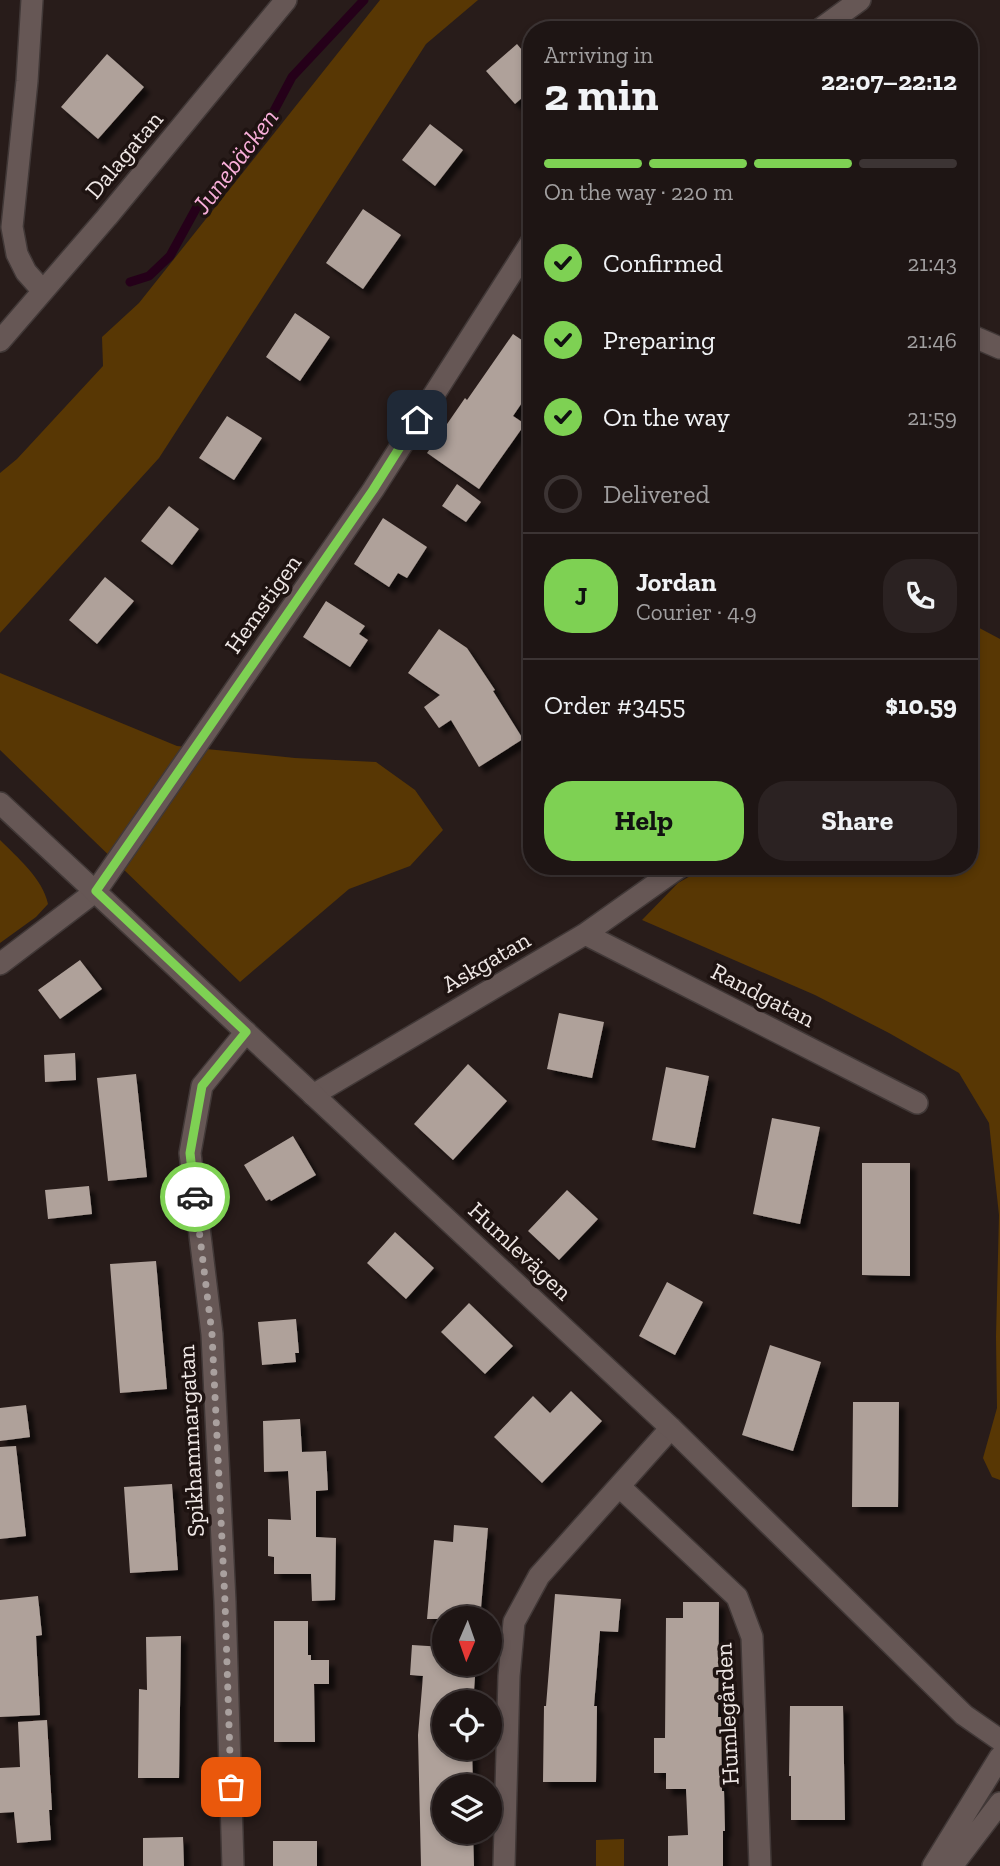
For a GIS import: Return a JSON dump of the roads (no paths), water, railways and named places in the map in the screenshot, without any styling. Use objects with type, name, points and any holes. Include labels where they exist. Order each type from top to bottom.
[{"type":"street","points":[[33,0],[12,227],[17,254],[26,272],[42,290]]},
{"type":"street","name":"Dalagatan","points":[[0,341],[107,217],[286,0]]},
{"type":"street","points":[[831,21],[860,0]]},
{"type":"street","name":"Hemstigen","points":[[0,964],[96,891],[373,490],[523,255]]},
{"type":"street","points":[[978,338],[1000,348]]},
{"type":"street","name":"Humlevägen","points":[[0,803],[671,1428],[964,1715],[1000,1741]]},
{"type":"street","name":"Askgatan","points":[[313,1095],[585,934],[668,875]]},
{"type":"street","name":"Randgatan","points":[[585,934],[918,1103]]},
{"type":"street","name":"Spikhammargatan","points":[[233,1866],[225,1602],[212,1334],[190,1153],[202,1086],[246,1032]]},
{"type":"street","points":[[504,1866],[509,1676],[514,1622],[539,1576],[671,1428]]},
{"type":"street","name":"Humlegården","points":[[620,1487],[737,1597],[741,1607],[752,1637],[760,1866]]},
{"type":"street","points":[[933,1866],[1000,1757]]},
{"type":"street","points":[[952,1866],[1000,1803]]},
{"type":"waterway","name":"Junebäcken","points":[[130,282],[149,276],[170,256],[198,205],[230,176],[267,124],[292,77],[364,0]]}]
